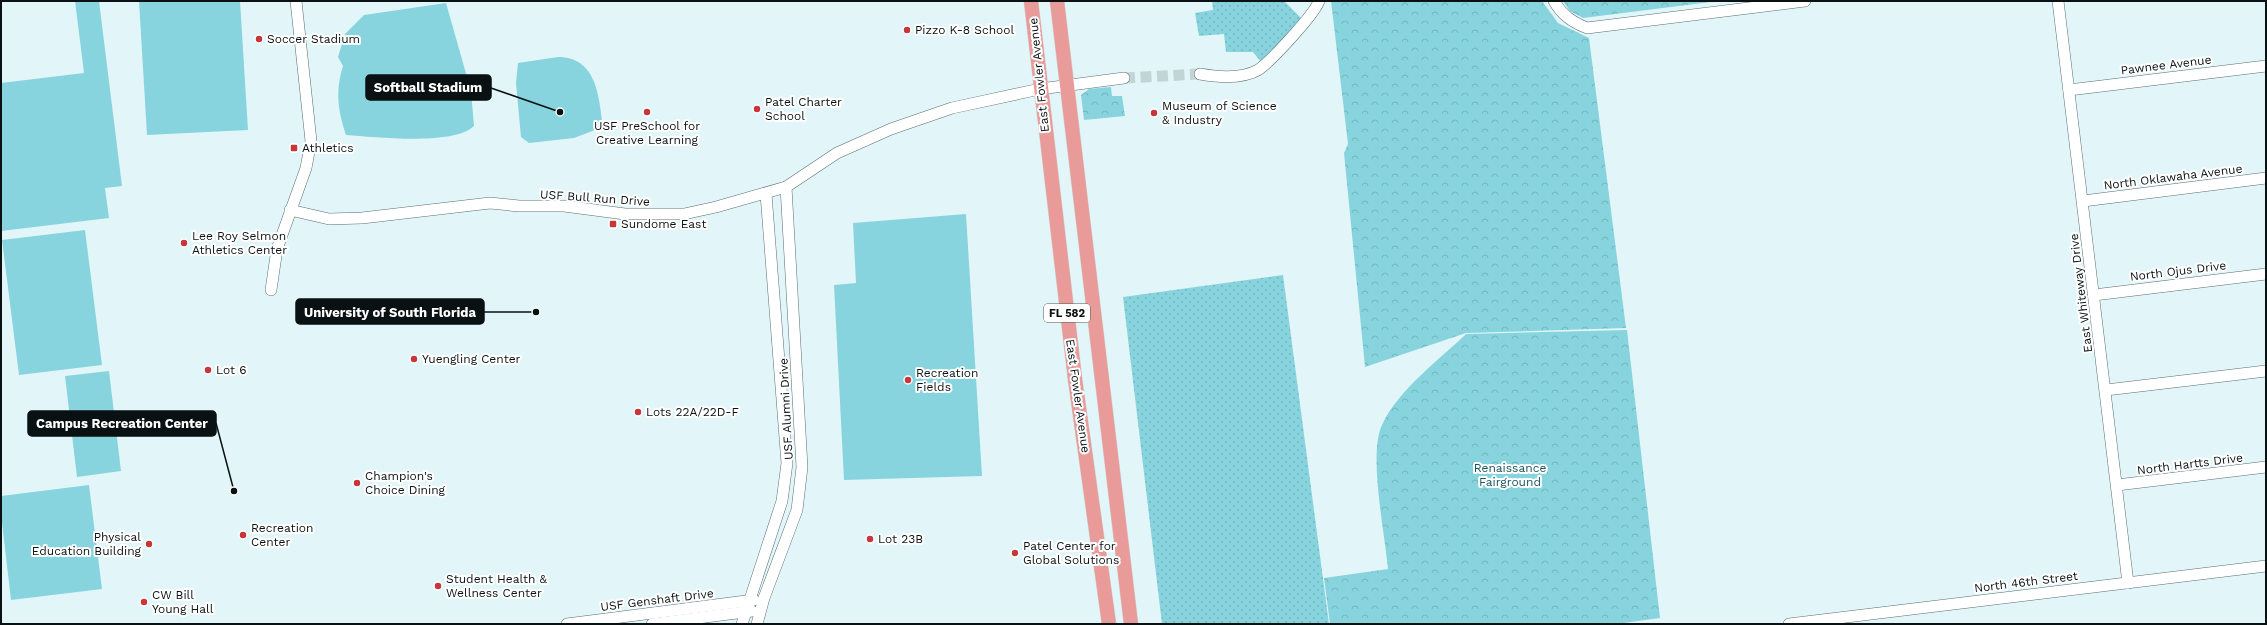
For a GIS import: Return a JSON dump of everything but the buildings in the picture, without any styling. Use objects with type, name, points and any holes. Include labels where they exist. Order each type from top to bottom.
[{"type":"main road","name":"East Fowler Avenue","points":[[1030,1],[1075,379],[1106,592],[1109,624]]},
{"type":"main road","name":"East Fowler Avenue","points":[[1056,1],[1131,624]]},
{"type":"main road","points":[[1106,592],[1115,624]]},
{"type":"street","points":[[271,290],[277,249],[306,168],[311,141],[296,1]]},
{"type":"street","points":[[1200,74],[1218,77],[1258,70],[1308,20],[1319,1]]},
{"type":"street","points":[[1554,1],[1559,10],[1572,22],[1587,28],[1805,1]]},
{"type":"street","name":"East Whiteway Drive","points":[[2058,1],[2106,390],[2128,583]]},
{"type":"street","name":"Pawnee Avenue","points":[[2069,90],[2266,66]]},
{"type":"street","name":"USF Bull Run Drive","points":[[290,210],[330,219],[362,218],[490,203],[519,206],[564,206],[647,215],[703,210],[766,194],[786,187],[838,153],[891,129],[952,108],[1040,89],[1124,78]]},
{"type":"street","name":"North Oklawaha Avenue","points":[[2083,201],[2266,178]]},
{"type":"street","name":"USF Alumni Drive","points":[[757,624],[764,598],[797,510],[802,467],[786,187]]},
{"type":"street","name":"USF Alumni Drive","points":[[742,624],[782,501],[787,463],[766,194]]},
{"type":"street","name":"North Ojus Drive","points":[[2094,295],[2266,274]]},
{"type":"street","points":[[2106,390],[2266,370]]},
{"type":"street","name":"North Hartts Drive","points":[[2117,485],[2266,467]]},
{"type":"street","name":"North 46th Street","points":[[1789,624],[2266,566]]},
{"type":"street","points":[[747,606],[764,598]]},
{"type":"street","name":"USF Genshaft Drive","points":[[652,624],[747,606]]},
{"type":"street","name":"USF Genshaft Drive","points":[[568,624],[747,606],[761,609]]},
{"type":"green space","points":[[75,1],[99,1],[122,186],[105,188],[109,218],[1,231],[1,83],[84,73]]},
{"type":"green space","points":[[139,1],[240,1],[248,130],[147,135]]},
{"type":"green space","points":[[1212,1],[1284,1],[1301,18],[1262,63],[1253,52],[1226,52],[1224,34],[1199,36],[1195,13],[1213,10]]},
{"type":"green space","points":[[1331,1],[1542,1],[1558,23],[1589,38],[1626,328],[1466,333],[1365,367],[1344,153],[1348,144]]},
{"type":"green space","points":[[1563,1],[1719,1],[1583,18],[1570,11]]},
{"type":"green space","points":[[446,3],[471,91],[474,126],[464,132],[432,138],[413,139],[346,135],[338,101],[339,84],[343,66],[338,57],[345,34],[364,15]]},
{"type":"green space","points":[[558,57],[571,59],[581,64],[588,71],[594,81],[600,103],[603,127],[574,138],[529,143],[521,137],[516,83],[518,63]]},
{"type":"green space","points":[[1111,87],[1112,96],[1122,96],[1125,116],[1084,120],[1081,95],[1089,89]]},
{"type":"green space","name":"Recreation Fields","points":[[966,214],[982,476],[844,480],[834,285],[856,283],[853,223]]},
{"type":"green space","points":[[85,230],[102,365],[19,375],[2,240]]},
{"type":"green space","points":[[1283,275],[1329,624],[1162,624],[1123,297]]},
{"type":"green space","name":"Renaissance Fairground","points":[[1627,330],[1660,618],[1616,624],[1330,624],[1324,578],[1388,569],[1377,474],[1378,438],[1382,425],[1389,412],[1408,388],[1420,376],[1466,334]]},
{"type":"green space","points":[[109,371],[121,471],[77,477],[65,376]]},
{"type":"green space","points":[[89,485],[102,589],[11,600],[1,514],[1,496]]},
{"type":"tunnel","points":[[1124,78],[1200,74]]},
{"type":"place","name":"Pizzo K-8 School","points":[[907,30]]},
{"type":"place","name":"Soccer Stadium","points":[[259,39]]},
{"type":"place","name":"Patel Charter School","points":[[757,109]]},
{"type":"place","name":"Softball Stadium","points":[[560,112]]},
{"type":"place","name":"USF PreSchool for Creative Learning","points":[[647,112]]},
{"type":"place","name":"Museum of Science & Industry","points":[[1154,113]]},
{"type":"place","name":"Athletics","points":[[294,148]]},
{"type":"place","name":"Sundome East","points":[[613,224]]},
{"type":"place","name":"Lee Roy Selmon Athletics Center","points":[[184,243]]},
{"type":"place","name":"University of South Florida","points":[[536,312]]},
{"type":"place","name":"Yuengling Center","points":[[414,359]]},
{"type":"place","name":"Lot 6","points":[[208,370]]},
{"type":"place","name":"Recreation Fields","points":[[908,380]]},
{"type":"place","name":"Lots 22A/22D-F","points":[[638,412]]},
{"type":"place","name":"Champion's Choice Dining","points":[[357,483]]},
{"type":"place","name":"Campus Recreation Center","points":[[234,491]]},
{"type":"place","name":"Recreation Center","points":[[243,535]]},
{"type":"place","name":"Lot 23B","points":[[870,539]]},
{"type":"place","name":"Physical Education Building","points":[[149,544]]},
{"type":"place","name":"Patel Center for Global Solutions","points":[[1015,553]]},
{"type":"place","name":"Student Health & Wellness Center","points":[[438,586]]},
{"type":"place","name":"CW Bill Young Hall","points":[[144,602]]}]
